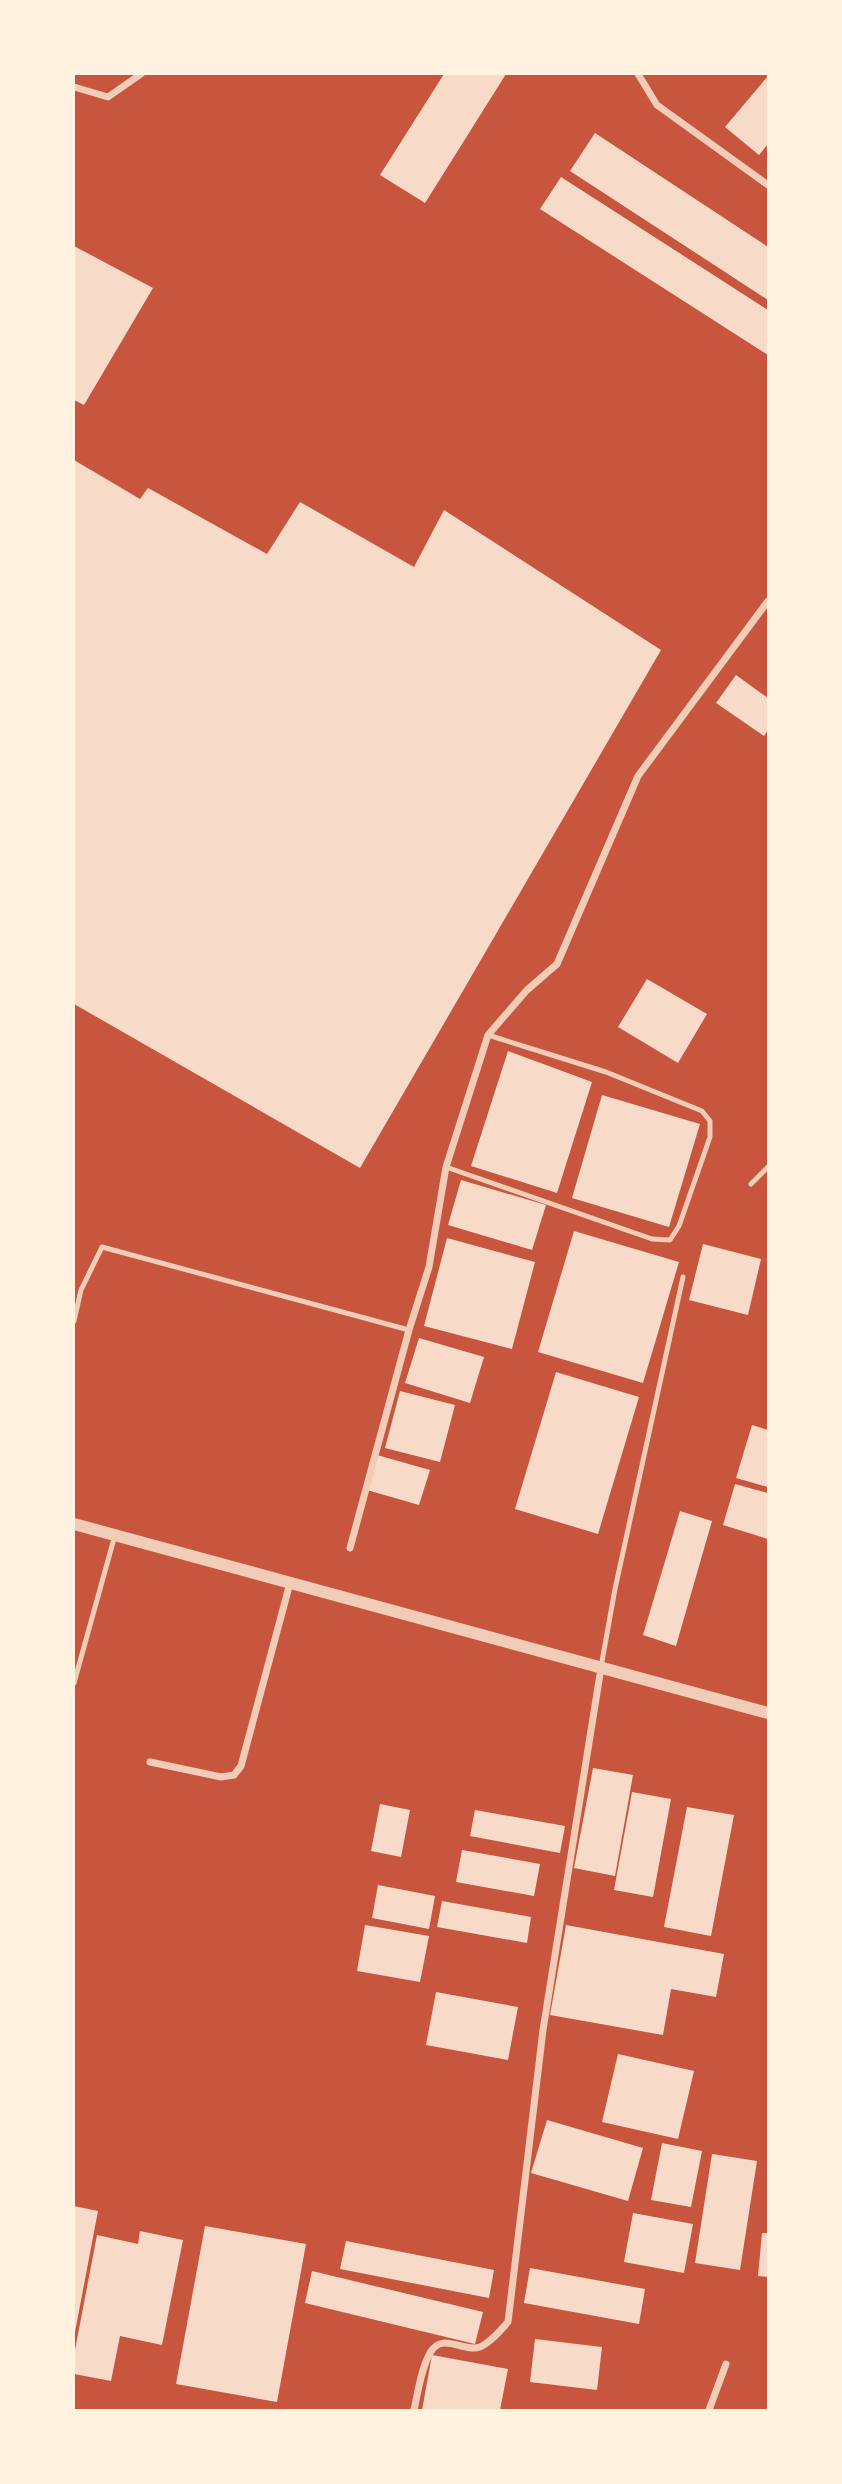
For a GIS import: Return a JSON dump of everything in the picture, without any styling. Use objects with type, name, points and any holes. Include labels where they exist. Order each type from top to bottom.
[{"type":"street","points":[[74,87],[108,97],[141,74]]},
{"type":"street","points":[[638,74],[657,105],[768,185]]},
{"type":"street","points":[[350,1548],[409,1330],[429,1267],[446,1167],[488,1035],[527,990],[557,964],[615,824],[638,776],[768,601]]},
{"type":"street","points":[[74,1524],[768,1713]]},
{"type":"street","points":[[150,1762],[221,1777],[234,1775],[241,1766],[290,1583]]},
{"type":"street","points":[[414,2410],[427,2360],[436,2345],[446,2342],[481,2347],[508,2322],[543,2030],[601,1668]]},
{"type":"street","points":[[709,2410],[726,2364]]},
{"type":"lane","points":[[446,1167],[652,1239],[670,1240],[679,1226],[710,1137],[710,1121],[702,1111],[606,1072],[488,1035]]},
{"type":"lane","points":[[751,1184],[768,1167]]},
{"type":"lane","points":[[74,1321],[81,1290],[102,1247],[409,1330]]},
{"type":"lane","points":[[601,1668],[615,1589],[683,1277]]},
{"type":"lane","points":[[74,1683],[115,1535]]},
{"type":"building","points":[[444,74],[506,74],[425,203],[380,175]]},
{"type":"building","points":[[768,76],[768,144],[759,155],[725,127]]},
{"type":"building","points":[[595,133],[768,247],[768,300],[570,171]]},
{"type":"building","points":[[561,177],[768,310],[768,355],[540,209]]},
{"type":"building","points":[[74,246],[153,288],[84,405],[74,400]]},
{"type":"building","points":[[74,460],[140,499],[148,488],[267,554],[300,502],[414,567],[444,510],[661,650],[360,1168],[74,1004]]},
{"type":"building","points":[[736,675],[768,698],[768,730],[764,736],[716,703]]},
{"type":"building","points":[[647,979],[707,1014],[678,1063],[618,1027]]},
{"type":"building","points":[[508,1051],[592,1082],[557,1193],[471,1166]]},
{"type":"building","points":[[602,1095],[700,1124],[669,1227],[572,1198]]},
{"type":"building","points":[[461,1180],[546,1205],[532,1250],[448,1225]]},
{"type":"building","points":[[574,1231],[679,1262],[643,1383],[538,1352]]},
{"type":"building","points":[[447,1238],[535,1262],[512,1349],[424,1326]]},
{"type":"building","points":[[703,1244],[761,1259],[748,1315],[689,1300]]},
{"type":"building","points":[[419,1338],[484,1357],[470,1403],[405,1383]]},
{"type":"building","points":[[556,1372],[639,1397],[598,1534],[515,1509]]},
{"type":"building","points":[[400,1391],[455,1405],[440,1462],[385,1448]]},
{"type":"building","points":[[752,1425],[768,1430],[768,1487],[736,1478]]},
{"type":"building","points":[[377,1455],[430,1470],[419,1505],[367,1490]]},
{"type":"building","points":[[735,1484],[768,1493],[768,1539],[723,1525]]},
{"type":"building","points":[[680,1511],[712,1521],[676,1646],[643,1635]]},
{"type":"building","points":[[593,1768],[633,1775],[615,1876],[574,1868]]},
{"type":"building","points":[[632,1792],[671,1799],[653,1897],[614,1890]]},
{"type":"building","points":[[380,1804],[410,1810],[401,1857],[371,1851]]},
{"type":"building","points":[[687,1807],[734,1815],[711,1936],[664,1927]]},
{"type":"building","points":[[475,1810],[565,1826],[560,1853],[470,1836]]},
{"type":"building","points":[[462,1850],[540,1864],[534,1896],[456,1882]]},
{"type":"building","points":[[378,1885],[435,1896],[429,1929],[372,1918]]},
{"type":"building","points":[[442,1901],[531,1917],[527,1943],[437,1927]]},
{"type":"building","points":[[365,1925],[429,1936],[420,1982],[357,1971]]},
{"type":"building","points":[[566,1925],[724,1954],[716,1997],[671,1989],[663,2035],[550,2015]]},
{"type":"building","points":[[436,1992],[518,2007],[508,2060],[426,2045]]},
{"type":"building","points":[[618,2054],[694,2071],[678,2139],[602,2122]]},
{"type":"building","points":[[547,2120],[643,2148],[628,2201],[531,2173]]},
{"type":"building","points":[[662,2143],[702,2151],[691,2207],[651,2200]]},
{"type":"building","points":[[712,2154],[757,2161],[740,2270],[695,2263]]},
{"type":"building","points":[[74,2206],[98,2211],[75,2332],[74,2332]]},
{"type":"building","points":[[633,2213],[693,2224],[684,2273],[624,2262]]},
{"type":"building","points":[[205,2226],[306,2244],[277,2402],[176,2384]]},
{"type":"building","points":[[140,2231],[183,2240],[162,2345],[120,2336],[111,2381],[74,2374],[74,2355],[97,2235],[138,2244]]},
{"type":"building","points":[[762,2233],[768,2233],[768,2277],[758,2276]]},
{"type":"building","points":[[346,2241],[494,2270],[489,2298],[340,2269]]},
{"type":"building","points":[[530,2268],[645,2289],[639,2324],[524,2303]]},
{"type":"building","points":[[312,2271],[483,2312],[475,2344],[305,2303]]},
{"type":"building","points":[[535,2339],[602,2347],[597,2390],[530,2382]]},
{"type":"building","points":[[432,2355],[508,2369],[500,2410],[422,2410]]}]
